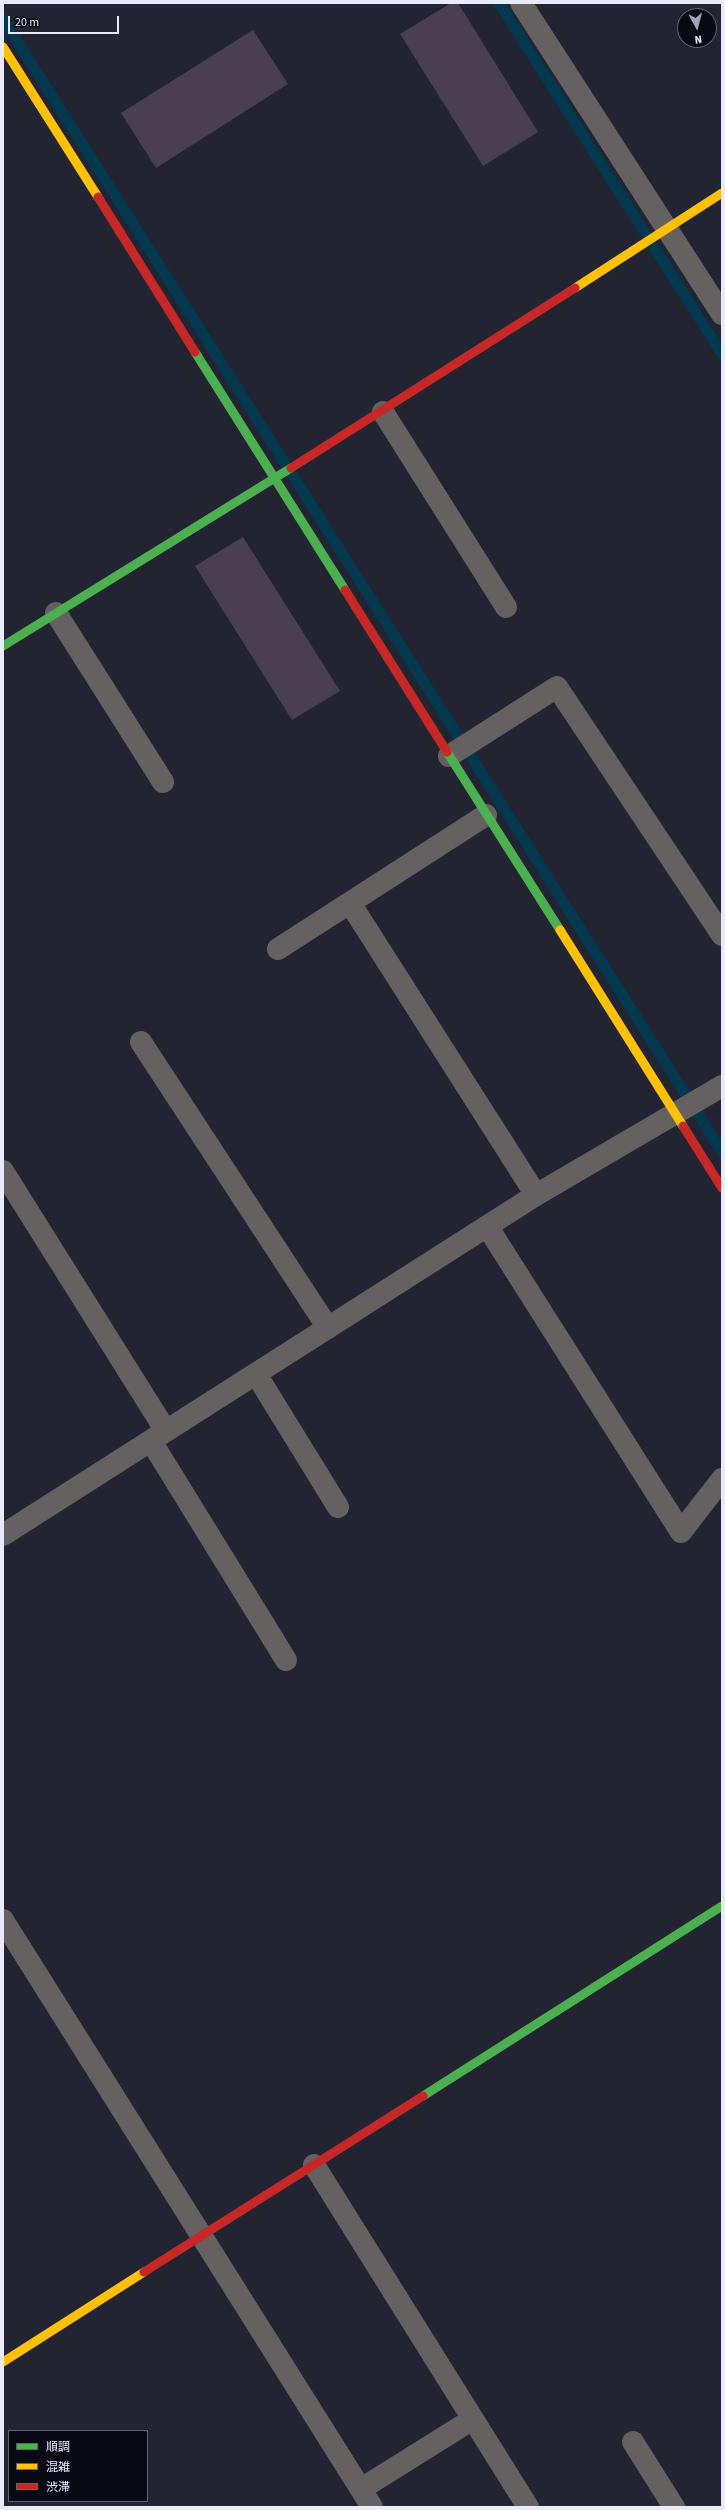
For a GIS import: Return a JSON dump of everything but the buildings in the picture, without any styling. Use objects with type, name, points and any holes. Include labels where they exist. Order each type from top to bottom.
[{"type":"street","points":[[521,3],[663,232],[722,314]]},
{"type":"street","points":[[3,47],[275,480],[460,749],[486,815],[687,1107],[722,1188]]},
{"type":"street","points":[[3,646],[56,612],[300,465],[722,194]]},
{"type":"street","points":[[383,412],[506,607]]},
{"type":"street","points":[[56,612],[163,782]]},
{"type":"street","points":[[460,749],[557,687],[722,935]]},
{"type":"street","points":[[278,949],[486,815]]},
{"type":"street","points":[[350,903],[536,1195]]},
{"type":"street","points":[[141,1042],[328,1328]]},
{"type":"street","points":[[3,1535],[536,1195],[722,1086]]},
{"type":"street","points":[[3,1171],[159,1436],[286,1660]]},
{"type":"street","points":[[487,1226],[681,1532],[722,1479]]},
{"type":"street","points":[[256,1374],[338,1507]]},
{"type":"street","points":[[3,2362],[722,1906]]},
{"type":"street","points":[[3,1920],[367,2498],[473,2419]]},
{"type":"street","points":[[314,2165],[528,2507]]},
{"type":"street","points":[[633,2442],[674,2507]]},
{"type":"waterway","points":[[499,3],[722,354]]},
{"type":"waterway","points":[[3,19],[722,1152]]},
{"type":"traffic: fast","points":[[195,352],[345,590]]},
{"type":"traffic: fast","points":[[3,646],[291,468]]},
{"type":"traffic: fast","points":[[447,752],[560,930]]},
{"type":"traffic: fast","points":[[423,2096],[722,1906]]},
{"type":"traffic: slow","points":[[3,47],[98,197]]},
{"type":"traffic: slow","points":[[575,288],[722,193]]},
{"type":"traffic: slow","points":[[560,930],[683,1126]]},
{"type":"traffic: slow","points":[[3,2362],[144,2272]]},
{"type":"traffic: jam","points":[[98,197],[195,352]]},
{"type":"traffic: jam","points":[[291,468],[575,288]]},
{"type":"traffic: jam","points":[[345,590],[447,752]]},
{"type":"traffic: jam","points":[[683,1126],[722,1188]]},
{"type":"traffic: jam","points":[[144,2272],[423,2096]]}]
